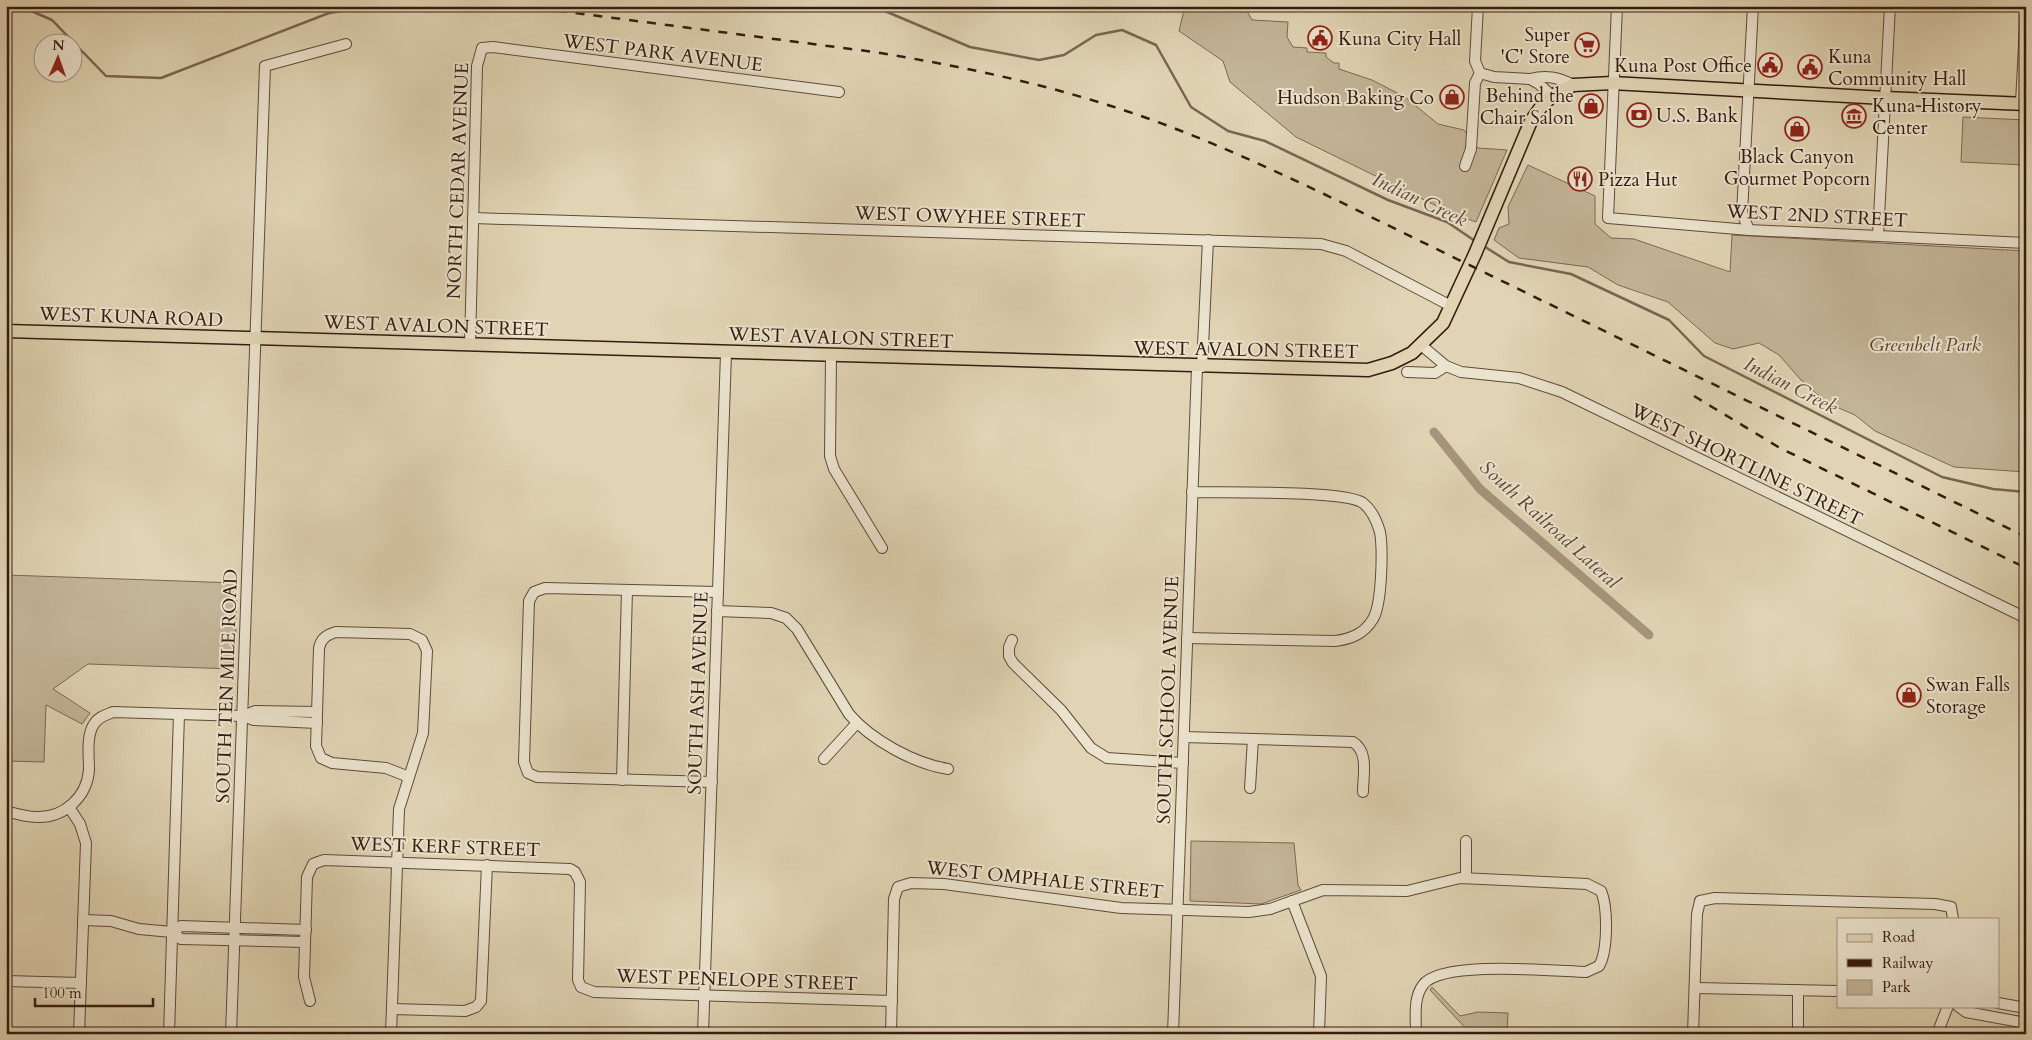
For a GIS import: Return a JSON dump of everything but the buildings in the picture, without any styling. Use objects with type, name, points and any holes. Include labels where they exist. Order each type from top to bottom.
[{"type":"main road","points":[[1552,96],[1573,85],[1612,82],[1750,91],[2023,104]]},
{"type":"main road","name":"WEST AVALON STREET","points":[[254,338],[1200,367],[1368,370],[1392,363],[1421,345],[1442,323],[1490,221],[1531,121],[1552,96]]},
{"type":"main road","name":"WEST KUNA ROAD","points":[[6,331],[254,338]]},
{"type":"street","points":[[1465,166],[1471,149],[1475,83],[1480,73],[1475,60],[1478,6]]},
{"type":"street","points":[[1612,82],[1616,6]]},
{"type":"street","points":[[1749,230],[1742,213],[1750,91],[1753,6]]},
{"type":"street","points":[[1878,236],[1890,6]]},
{"type":"street","points":[[2023,104],[2026,6]]},
{"type":"street","name":"SOUTH TEN MILE ROAD","points":[[231,1034],[265,66],[346,44]]},
{"type":"street","name":"WEST PARK AVENUE","points":[[482,48],[493,47],[839,92]]},
{"type":"street","name":"NORTH CEDAR AVENUE","points":[[470,345],[477,66],[482,48]]},
{"type":"street","points":[[1480,73],[1494,77],[1530,79],[1540,76],[1558,77],[1573,85]]},
{"type":"street","points":[[1530,79],[1539,84],[1552,96]]},
{"type":"street","name":"WEST 2ND STREET","points":[[1612,82],[1608,218],[1749,230],[2026,243]]},
{"type":"street","name":"WEST OWYHEE STREET","points":[[473,218],[1321,244],[1346,251],[1451,306]]},
{"type":"street","name":"SOUTH SCHOOL AVENUE","points":[[1173,1034],[1192,492],[1208,240]]},
{"type":"street","name":"WEST SHORTLINE STREET","points":[[1421,345],[1446,366],[1461,372],[1519,378],[1562,392],[2026,618]]},
{"type":"street","name":"SOUTH ASH AVENUE","points":[[703,1034],[726,353]]},
{"type":"street","points":[[831,356],[830,456],[834,469],[882,548]]},
{"type":"street","points":[[1407,372],[1436,373],[1446,366]]},
{"type":"street","points":[[1187,638],[1335,642],[1360,634],[1369,625],[1377,610],[1381,544],[1380,532],[1370,510],[1354,499],[1339,496],[1192,492]]},
{"type":"street","points":[[712,782],[537,777],[528,773],[524,762],[529,601],[534,592],[545,588],[718,592]]},
{"type":"street","points":[[622,780],[627,590]]},
{"type":"street","points":[[717,611],[771,613],[786,618],[797,629],[848,714],[857,723],[918,762],[948,769]]},
{"type":"street","points":[[391,1034],[399,809],[409,777],[425,723],[427,651],[422,640],[410,634],[336,632],[324,637],[319,648],[316,746],[320,758],[332,763],[386,768],[409,777]]},
{"type":"street","points":[[1012,640],[1009,647],[1009,656],[1013,662],[1050,698],[1091,748],[1100,755],[1107,758],[1137,761],[1183,763]]},
{"type":"street","points":[[243,716],[255,711],[317,712]]},
{"type":"street","points":[[6,811],[39,817],[55,814],[69,808],[86,786],[90,731],[94,722],[102,716],[113,712],[243,716],[254,720],[317,723]]},
{"type":"street","points":[[169,1034],[179,714]]},
{"type":"street","points":[[824,759],[857,723]]},
{"type":"street","points":[[1184,737],[1353,742],[1359,746],[1364,756],[1363,792]]},
{"type":"street","points":[[1250,788],[1252,738]]},
{"type":"street","points":[[69,808],[80,824],[86,843],[79,1034]]},
{"type":"street","points":[[1466,841],[1466,878]]},
{"type":"street","name":"WEST KERF STREET","points":[[306,930],[307,878],[312,864],[324,860],[565,867],[575,872],[580,882],[577,973],[582,987]]},
{"type":"street","points":[[392,1009],[465,1011],[476,1007],[482,994],[487,865]]},
{"type":"street","name":"WEST OMPHALE STREET","points":[[892,1001],[894,899],[898,887],[911,883],[944,884],[1121,908],[1249,912],[1270,909],[1323,890],[1407,891],[1466,878],[1587,884],[1601,891],[1605,904],[1604,953],[1599,966],[1586,972],[1490,969],[1445,972],[1424,983],[1417,994],[1416,1034]]},
{"type":"street","points":[[1693,1034],[1697,914],[1700,901],[1715,898],[1935,904],[1951,907],[1953,918]]},
{"type":"street","points":[[1292,900],[1321,976],[1319,1034]]},
{"type":"street","points":[[83,920],[111,921],[139,929],[172,932],[181,939],[306,942]]},
{"type":"street","points":[[172,932],[181,926],[306,930],[304,977],[310,1000]]},
{"type":"street","points":[[6,981],[81,983]]},
{"type":"street","name":"WEST PENELOPE STREET","points":[[582,987],[594,992],[892,1001]]},
{"type":"street","points":[[1695,988],[1837,991]]},
{"type":"street","points":[[1798,990],[1798,1034]]},
{"type":"street","points":[[891,1034],[892,1001]]},
{"type":"street","points":[[2000,1003],[2026,1008]]},
{"type":"street","points":[[1936,1034],[1947,1008]]},
{"type":"street","points":[[1961,1008],[1966,1012],[2026,1023]]},
{"type":"green space","points":[[1185,6],[1244,6],[1252,20],[1288,22],[1287,37],[1293,47],[1307,48],[1307,52],[1326,53],[1326,57],[1334,63],[1339,63],[1339,69],[1372,80],[1405,97],[1438,124],[1464,130],[1478,148],[1507,150],[1476,222],[1449,212],[1296,137],[1230,82],[1223,61],[1179,31]]},
{"type":"green space","points":[[1963,117],[2026,120],[2026,236],[2021,228],[2024,165],[1961,162]]},
{"type":"green space","name":"Greenbelt Park","points":[[1528,165],[1595,196],[1595,224],[1611,238],[1634,239],[1730,272],[1732,235],[2026,251],[2026,472],[1954,467],[1875,431],[1855,415],[1827,403],[1801,380],[1779,355],[1759,343],[1733,349],[1715,343],[1668,302],[1618,285],[1588,267],[1519,258],[1494,240],[1499,228],[1509,224],[1508,207]]},
{"type":"green space","points":[[6,575],[237,583],[235,669],[88,664],[53,689],[90,713],[82,724],[46,705],[44,762],[6,761]]},
{"type":"green space","points":[[1191,841],[1294,843],[1298,885],[1301,890],[1261,904],[1190,901]]},
{"type":"green space","points":[[1432,987],[1460,1016],[1478,1012],[1508,1013],[1507,1034],[1471,1034],[1430,990]]},
{"type":"waterway","name":"Indian Creek","points":[[6,11],[29,10],[52,20],[106,76],[161,78],[329,13],[373,6]]},
{"type":"waterway","name":"Indian Creek","points":[[873,6],[970,47],[1039,60],[1064,55],[1096,35],[1122,30],[1156,45],[1191,107],[1228,131],[1265,141],[1388,200],[1447,222],[1475,241]]},
{"type":"waterway","name":"Indian Creek","points":[[1482,245],[1509,262],[1571,274],[1669,320],[1704,356],[1942,477],[1993,489],[2026,492]]},
{"type":"waterway","name":"South Railroad Lateral","points":[[1434,432],[1480,489],[1649,635]]},
{"type":"railway","points":[[522,6],[904,57],[1023,81],[1138,115],[1219,146],[1324,194],[2026,537]]},
{"type":"railway","points":[[1694,396],[1780,448],[2026,568]]},
{"type":"place","name":"Kuna City Hall","points":[[1320,38]]},
{"type":"place","name":"Super 'C' Store","points":[[1587,45]]},
{"type":"place","name":"Kuna Post Office","points":[[1770,65]]},
{"type":"place","name":"Kuna Community Hall","points":[[1810,67]]},
{"type":"place","name":"Hudson Baking Co","points":[[1452,97]]},
{"type":"place","name":"Behind the Chair Salon","points":[[1591,106]]},
{"type":"place","name":"U.S. Bank","points":[[1639,115]]},
{"type":"place","name":"Kuna History Center","points":[[1854,116]]},
{"type":"place","name":"Black Canyon Gourmet Popcorn","points":[[1797,129]]},
{"type":"place","name":"Pizza Hut","points":[[1580,179]]},
{"type":"place","name":"Swan Falls Storage","points":[[1909,695]]}]
